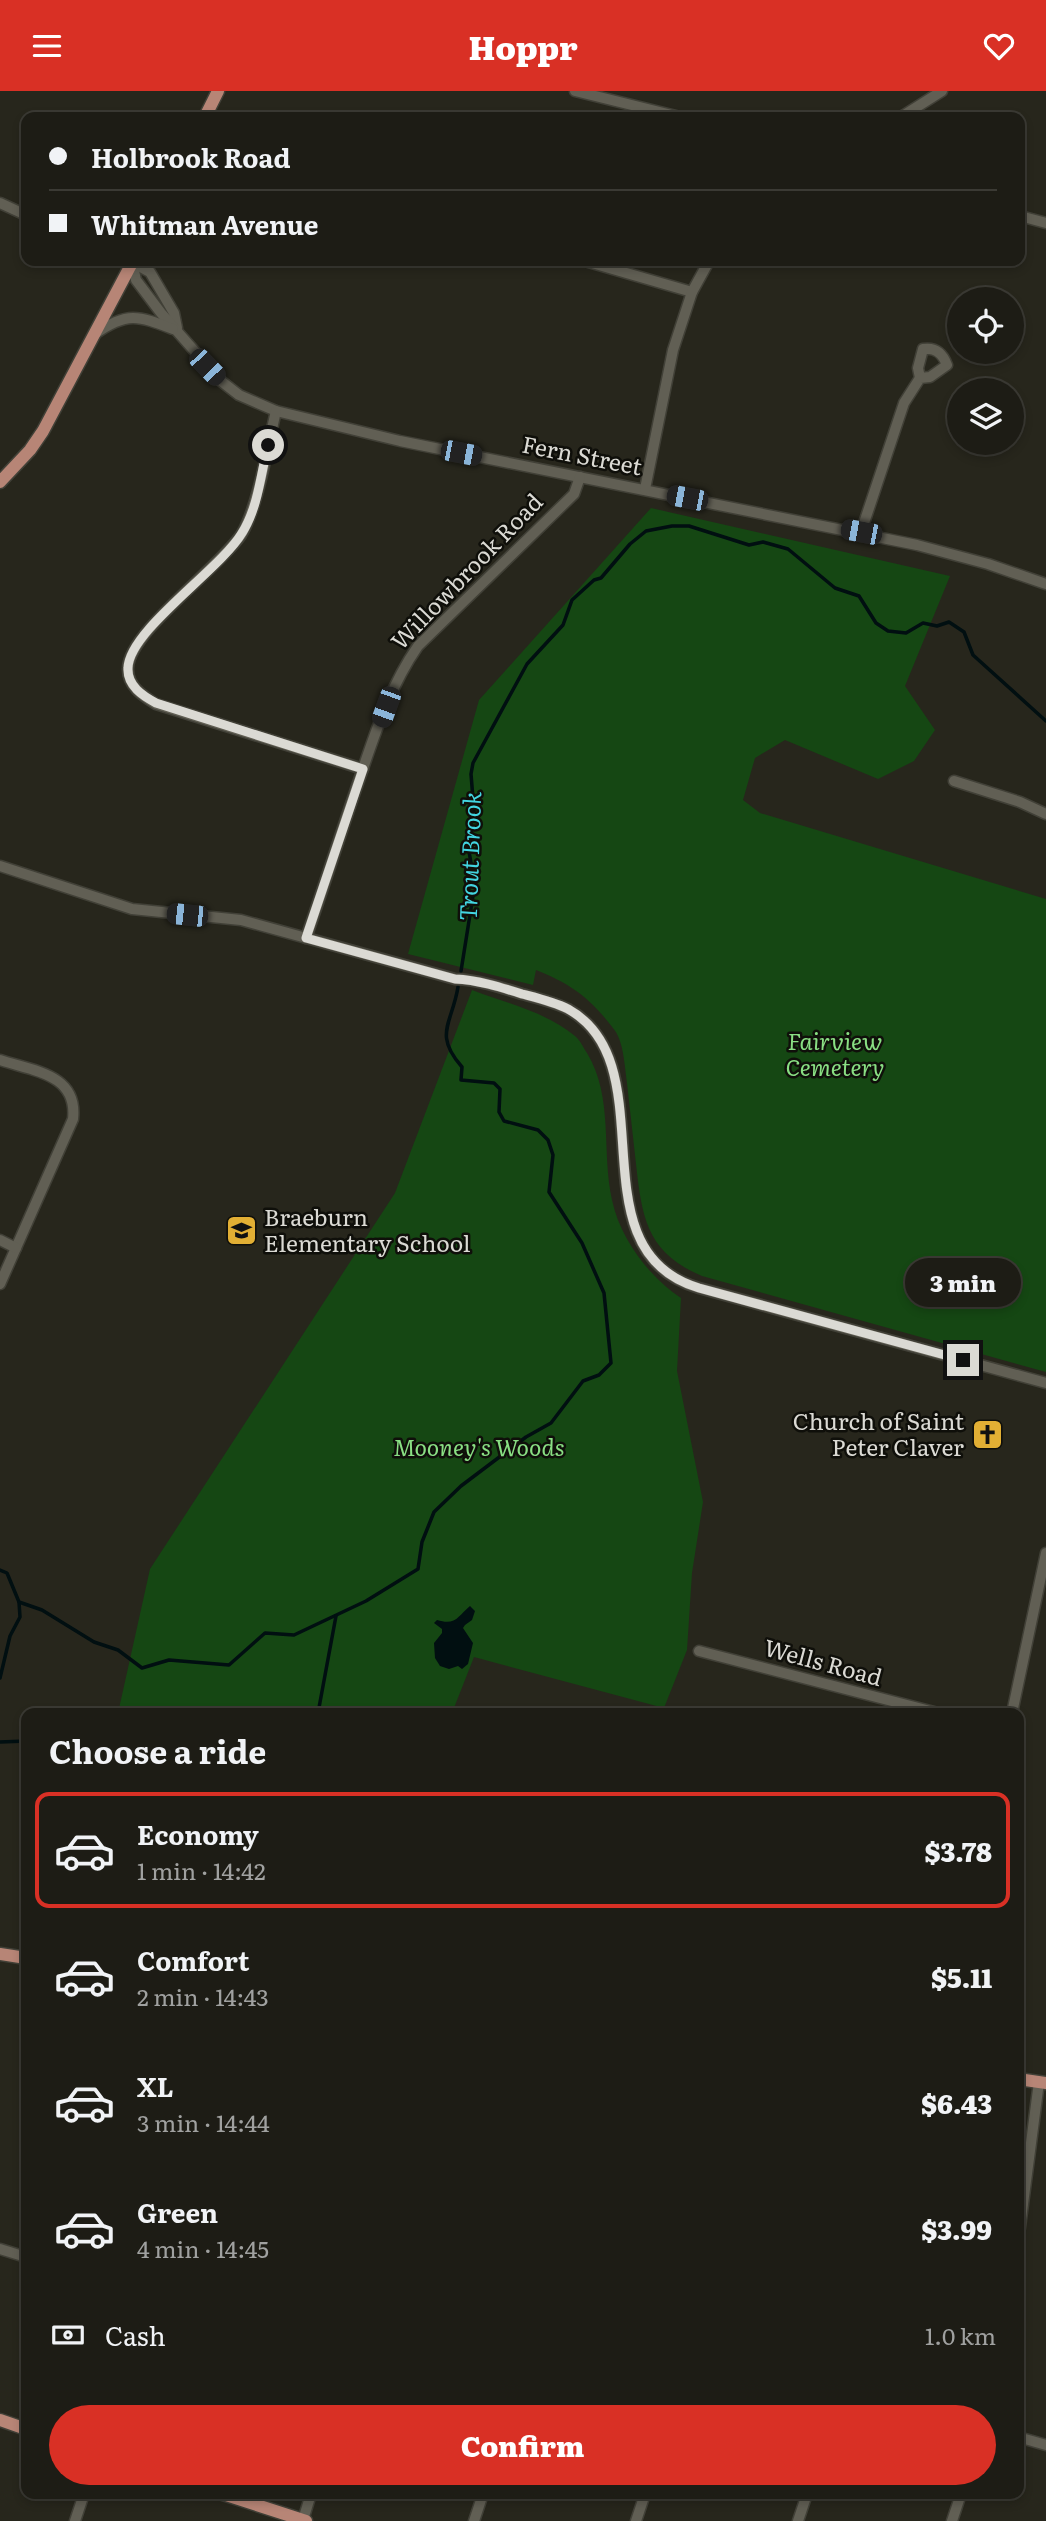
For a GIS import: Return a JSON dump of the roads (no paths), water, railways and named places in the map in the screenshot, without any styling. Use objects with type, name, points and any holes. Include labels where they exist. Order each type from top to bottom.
[{"type":"main road","points":[[208,112],[218,91]]},
{"type":"main road","points":[[0,482],[30,450],[43,431],[129,266]]},
{"type":"main road","points":[[0,1954],[21,1957]]},
{"type":"main road","points":[[1024,2081],[1042,2086]]},
{"type":"main road","points":[[1024,2088],[1042,2086]]},
{"type":"main road","points":[[0,2420],[21,2427]]},
{"type":"main road","points":[[238,2499],[304,2521]]},
{"type":"street","points":[[575,91],[660,112]]},
{"type":"street","points":[[909,112],[942,91]]},
{"type":"street","points":[[0,203],[21,213]]},
{"type":"street","points":[[1025,217],[1046,223]]},
{"type":"street","name":"Fern Street","points":[[140,266],[150,272],[174,313],[177,331],[221,381],[239,395],[276,411],[351,430],[861,532],[954,554],[1046,584]]},
{"type":"street","points":[[602,266],[692,292]]},
{"type":"street","points":[[645,489],[673,350],[692,292],[706,266]]},
{"type":"street","points":[[95,334],[119,320],[134,316],[151,319],[177,331]]},
{"type":"street","points":[[861,532],[904,403],[920,378]]},
{"type":"street","points":[[276,411],[251,512],[242,534],[223,557],[142,638],[131,657],[129,677],[135,688],[156,703],[363,769]]},
{"type":"street","name":"Willowbrook Road","points":[[306,938],[393,686],[418,646],[574,494],[580,477]]},
{"type":"street","points":[[954,781],[1020,802],[1046,814]]},
{"type":"street","points":[[0,866],[132,909],[241,920],[455,979],[474,980],[569,1010],[590,1027],[603,1044],[617,1080],[631,1216],[648,1251],[670,1274],[699,1288],[1046,1383]]},
{"type":"street","points":[[0,1060],[56,1079],[69,1092],[74,1110],[73,1119],[0,1284]]},
{"type":"street","points":[[0,1240],[16,1248]]},
{"type":"street","points":[[1013,1708],[1046,1553]]},
{"type":"street","name":"Wells Road","points":[[699,1651],[919,1708]]},
{"type":"street","points":[[1024,2203],[1042,2086]]},
{"type":"street","points":[[0,2249],[21,2255]]},
{"type":"street","points":[[1024,2439],[1046,2445]]},
{"type":"street","points":[[75,2521],[82,2499]]},
{"type":"street","points":[[304,2521],[311,2499]]},
{"type":"street","points":[[474,2521],[481,2499]]},
{"type":"street","points":[[636,2521],[643,2499]]},
{"type":"street","points":[[798,2521],[805,2499]]},
{"type":"street","points":[[952,2521],[959,2499]]},
{"type":"waterway","name":"Trout Brook","points":[[461,971],[473,896],[466,886],[471,863],[467,840],[474,811],[471,774],[473,763],[527,664],[563,625],[572,600],[594,580],[601,578],[630,544],[646,531],[689,526],[749,545],[763,542],[788,549],[835,588],[859,596],[876,623],[888,631],[906,633],[923,623],[937,626],[949,622],[964,632],[973,655],[1046,721]]},
{"type":"waterway","name":"Trout Brook","points":[[0,1570],[7,1573],[19,1602],[42,1610],[94,1642],[118,1650],[142,1668],[169,1660],[229,1665],[265,1633],[294,1635],[366,1601],[418,1569],[422,1542],[434,1512],[461,1486],[526,1437],[551,1423],[583,1381],[599,1375],[611,1363],[604,1293],[582,1243],[549,1192],[553,1155],[548,1140],[538,1130],[504,1121],[499,1112],[500,1089],[494,1083],[461,1080],[462,1067],[453,1056],[446,1037],[458,987]]},
{"type":"waterway","name":"Trout Brook","points":[[0,1678],[10,1636],[20,1617],[19,1602]]},
{"type":"waterway","name":"Trout Brook","points":[[319,1708],[336,1616]]},
{"type":"waterway","name":"Trout Brook","points":[[0,1742],[21,1741]]},
{"type":"place","name":"Braeburn Elementary School","points":[[241,1231]]},
{"type":"place","name":"Church of Saint Peter Claver","points":[[987,1435]]},
{"type":"park label","name":"Fairview Cemetery","points":[[835,1055]]},
{"type":"park label","name":"Mooney's Woods","points":[[479,1448]]}]
